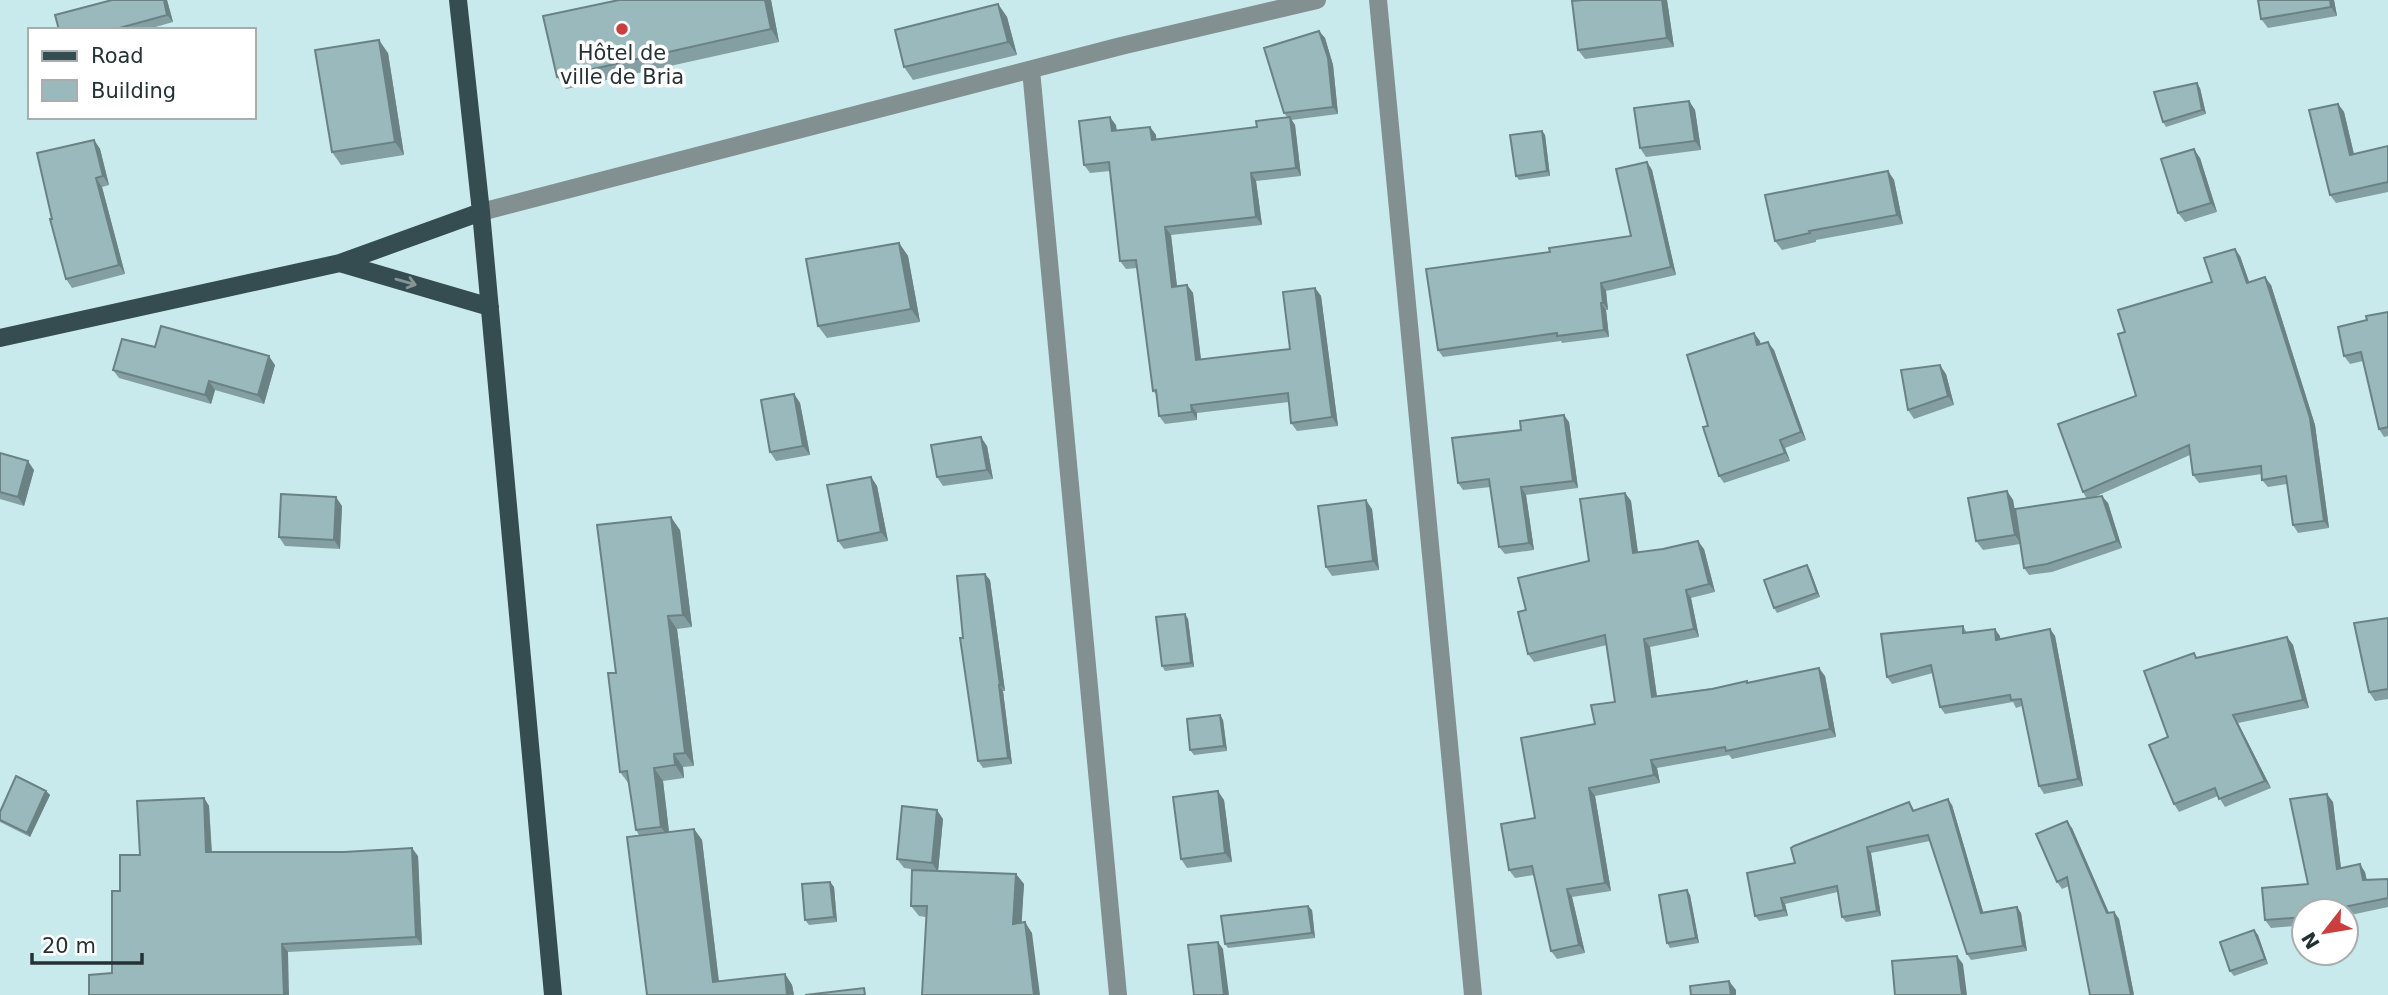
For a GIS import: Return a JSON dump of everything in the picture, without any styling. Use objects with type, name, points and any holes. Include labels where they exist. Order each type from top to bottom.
[{"type":"main road","points":[[457,0],[481,212],[553,995]]},
{"type":"main road","points":[[0,338],[340,263],[481,212]]},
{"type":"main road","points":[[340,263],[490,307]]},
{"type":"street","points":[[481,212],[1121,46],[1317,0]]},
{"type":"street","points":[[1378,0],[1473,995]]},
{"type":"street","points":[[1031,70],[1118,995]]},
{"type":"building","points":[[112,0],[164,0],[167,15],[119,28],[58,28],[55,15]]},
{"type":"building","name":"Hôtel de ville de Bria","points":[[619,0],[765,0],[771,29],[557,77],[543,16]]},
{"type":"building","points":[[1662,0],[1667,38],[1578,50],[1572,1]]},
{"type":"building","points":[[2258,0],[2330,0],[2331,7],[2261,19]]},
{"type":"building","points":[[998,4],[1008,42],[904,67],[895,30]]},
{"type":"building","points":[[1319,31],[1328,58],[1333,107],[1284,113],[1264,48]]},
{"type":"building","points":[[379,40],[395,142],[332,152],[315,50]]},
{"type":"building","points":[[2197,83],[2202,110],[2163,122],[2154,92]]},
{"type":"building","points":[[1689,101],[1695,141],[1640,148],[1634,108]]},
{"type":"building","points":[[2338,104],[2350,155],[2388,146],[2388,182],[2330,195],[2309,110]]},
{"type":"building","points":[[1110,117],[1112,131],[1150,127],[1152,140],[1257,127],[1256,121],[1290,117],[1296,168],[1251,173],[1256,217],[1165,227],[1172,287],[1187,285],[1196,360],[1290,349],[1283,292],[1315,288],[1332,417],[1291,423],[1288,393],[1191,405],[1192,412],[1159,416],[1156,390],[1153,391],[1136,260],[1120,261],[1109,162],[1084,165],[1079,121]]},
{"type":"building","points":[[1542,131],[1547,171],[1516,176],[1510,135]]},
{"type":"building","points":[[94,140],[103,176],[96,178],[119,265],[66,279],[50,219],[37,153]]},
{"type":"building","points":[[2194,149],[2211,203],[2178,213],[2161,159]]},
{"type":"building","points":[[1647,162],[1671,267],[1601,283],[1604,330],[1557,336],[1557,333],[1438,350],[1426,269],[1550,252],[1549,248],[1631,236],[1616,169]]},
{"type":"building","points":[[1888,171],[1897,215],[1809,231],[1810,233],[1775,241],[1765,195]]},
{"type":"building","points":[[899,243],[911,309],[818,326],[806,259]]},
{"type":"building","points":[[2235,249],[2247,283],[2265,277],[2310,418],[2324,521],[2293,525],[2286,476],[2262,480],[2261,466],[2193,475],[2189,445],[2083,492],[2058,424],[2136,396],[2118,334],[2125,332],[2118,310],[2212,282],[2204,258]]},
{"type":"building","points":[[2388,312],[2388,427],[2379,429],[2361,352],[2344,356],[2338,327],[2367,320],[2366,316]]},
{"type":"building","points":[[161,326],[269,356],[258,395],[209,381],[205,395],[113,370],[122,339],[155,347]]},
{"type":"building","points":[[1754,333],[1757,345],[1768,342],[1801,432],[1780,440],[1785,453],[1719,476],[1703,427],[1708,426],[1687,355]]},
{"type":"building","points":[[1940,365],[1948,396],[1908,410],[1901,370]]},
{"type":"building","points":[[794,394],[803,446],[770,452],[761,400]]},
{"type":"building","points":[[1564,415],[1573,481],[1521,487],[1529,543],[1499,547],[1489,479],[1458,483],[1452,438],[1521,430],[1520,421]]},
{"type":"building","points":[[981,437],[987,470],[937,477],[931,445]]},
{"type":"building","points":[[0,453],[28,461],[18,497],[0,492]]},
{"type":"building","points":[[871,477],[881,532],[838,541],[827,485]]},
{"type":"building","points":[[2007,491],[2015,535],[1976,541],[1968,498]]},
{"type":"building","points":[[1625,493],[1633,553],[1698,541],[1709,584],[1686,590],[1694,629],[1644,639],[1652,697],[1747,683],[1819,668],[1830,729],[1726,751],[1725,747],[1651,760],[1654,775],[1589,788],[1605,883],[1567,889],[1579,945],[1551,951],[1532,866],[1509,870],[1501,824],[1535,818],[1521,738],[1595,724],[1591,705],[1615,702],[1605,635],[1528,654],[1518,612],[1526,610],[1518,578],[1589,561],[1580,499]]},
{"type":"building","points":[[281,494],[336,497],[334,540],[279,537]]},
{"type":"building","points":[[2102,496],[2117,541],[2047,564],[2024,568],[2015,509]]},
{"type":"building","points":[[1366,500],[1373,561],[1326,567],[1318,506]]},
{"type":"building","points":[[671,517],[683,615],[668,616],[685,753],[674,754],[675,765],[654,768],[661,827],[636,830],[627,771],[620,772],[608,673],[616,673],[597,525]]},
{"type":"building","points":[[1807,565],[1817,593],[1774,608],[1764,580]]},
{"type":"building","points":[[985,574],[1008,758],[978,761],[960,638],[963,638],[957,576]]},
{"type":"building","points":[[1185,614],[1191,663],[1162,666],[1156,617]]},
{"type":"building","points":[[2388,618],[2388,689],[2369,692],[2354,623]]},
{"type":"building","points":[[1963,626],[1963,633],[1995,629],[1996,640],[2050,629],[2078,779],[2039,786],[2021,699],[2011,700],[2010,695],[1940,707],[1931,665],[1887,677],[1881,634]]},
{"type":"building","points":[[2287,637],[2303,700],[2233,715],[2265,781],[2219,799],[2215,788],[2174,804],[2149,745],[2168,737],[2144,671],[2194,653],[2196,658]]},
{"type":"building","points":[[1220,715],[1224,746],[1190,750],[1187,719]]},
{"type":"building","points":[[16,776],[46,791],[27,833],[0,820],[0,812]]},
{"type":"building","points":[[1218,791],[1225,853],[1181,859],[1173,797]]},
{"type":"building","points":[[2327,794],[2337,869],[2360,864],[2363,880],[2388,879],[2388,898],[2360,904],[2360,897],[2290,897],[2290,918],[2265,920],[2262,888],[2308,884],[2290,799]]},
{"type":"building","points":[[204,798],[206,852],[344,852],[412,848],[416,937],[282,944],[284,995],[89,995],[89,975],[112,973],[112,891],[120,891],[120,855],[140,855],[137,801]]},
{"type":"building","points":[[1948,799],[1981,913],[2017,907],[2023,946],[1967,954],[1928,835],[1867,847],[1877,911],[1842,917],[1837,886],[1781,898],[1784,910],[1755,916],[1747,873],[1795,863],[1791,848],[1794,846],[1909,802],[1913,811]]},
{"type":"building","points":[[902,806],[937,810],[932,863],[897,859]]},
{"type":"building","points":[[2067,821],[2107,913],[2114,912],[2131,995],[2090,995],[2067,877],[2057,882],[2036,834]]},
{"type":"building","points":[[694,829],[713,982],[785,974],[787,995],[647,995],[627,837]]},
{"type":"building","points":[[912,870],[1016,874],[1013,924],[1025,922],[1034,995],[922,995],[927,906],[911,906]]},
{"type":"building","points":[[830,882],[834,917],[805,920],[802,884]]},
{"type":"building","points":[[1687,890],[1696,938],[1667,943],[1659,895]]},
{"type":"building","points":[[1308,906],[1312,933],[1225,944],[1221,916]]},
{"type":"building","points":[[2254,930],[2265,959],[2230,971],[2220,942]]},
{"type":"building","points":[[1218,942],[1224,995],[1194,995],[1188,945]]},
{"type":"building","points":[[1957,956],[1962,995],[1895,995],[1892,961]]},
{"type":"building","points":[[1729,981],[1731,995],[1691,995],[1690,986]]},
{"type":"building","points":[[864,988],[865,995],[805,995]]},
{"type":"place","name":"Hôtel de ville de Bria","points":[[622,29]]}]
